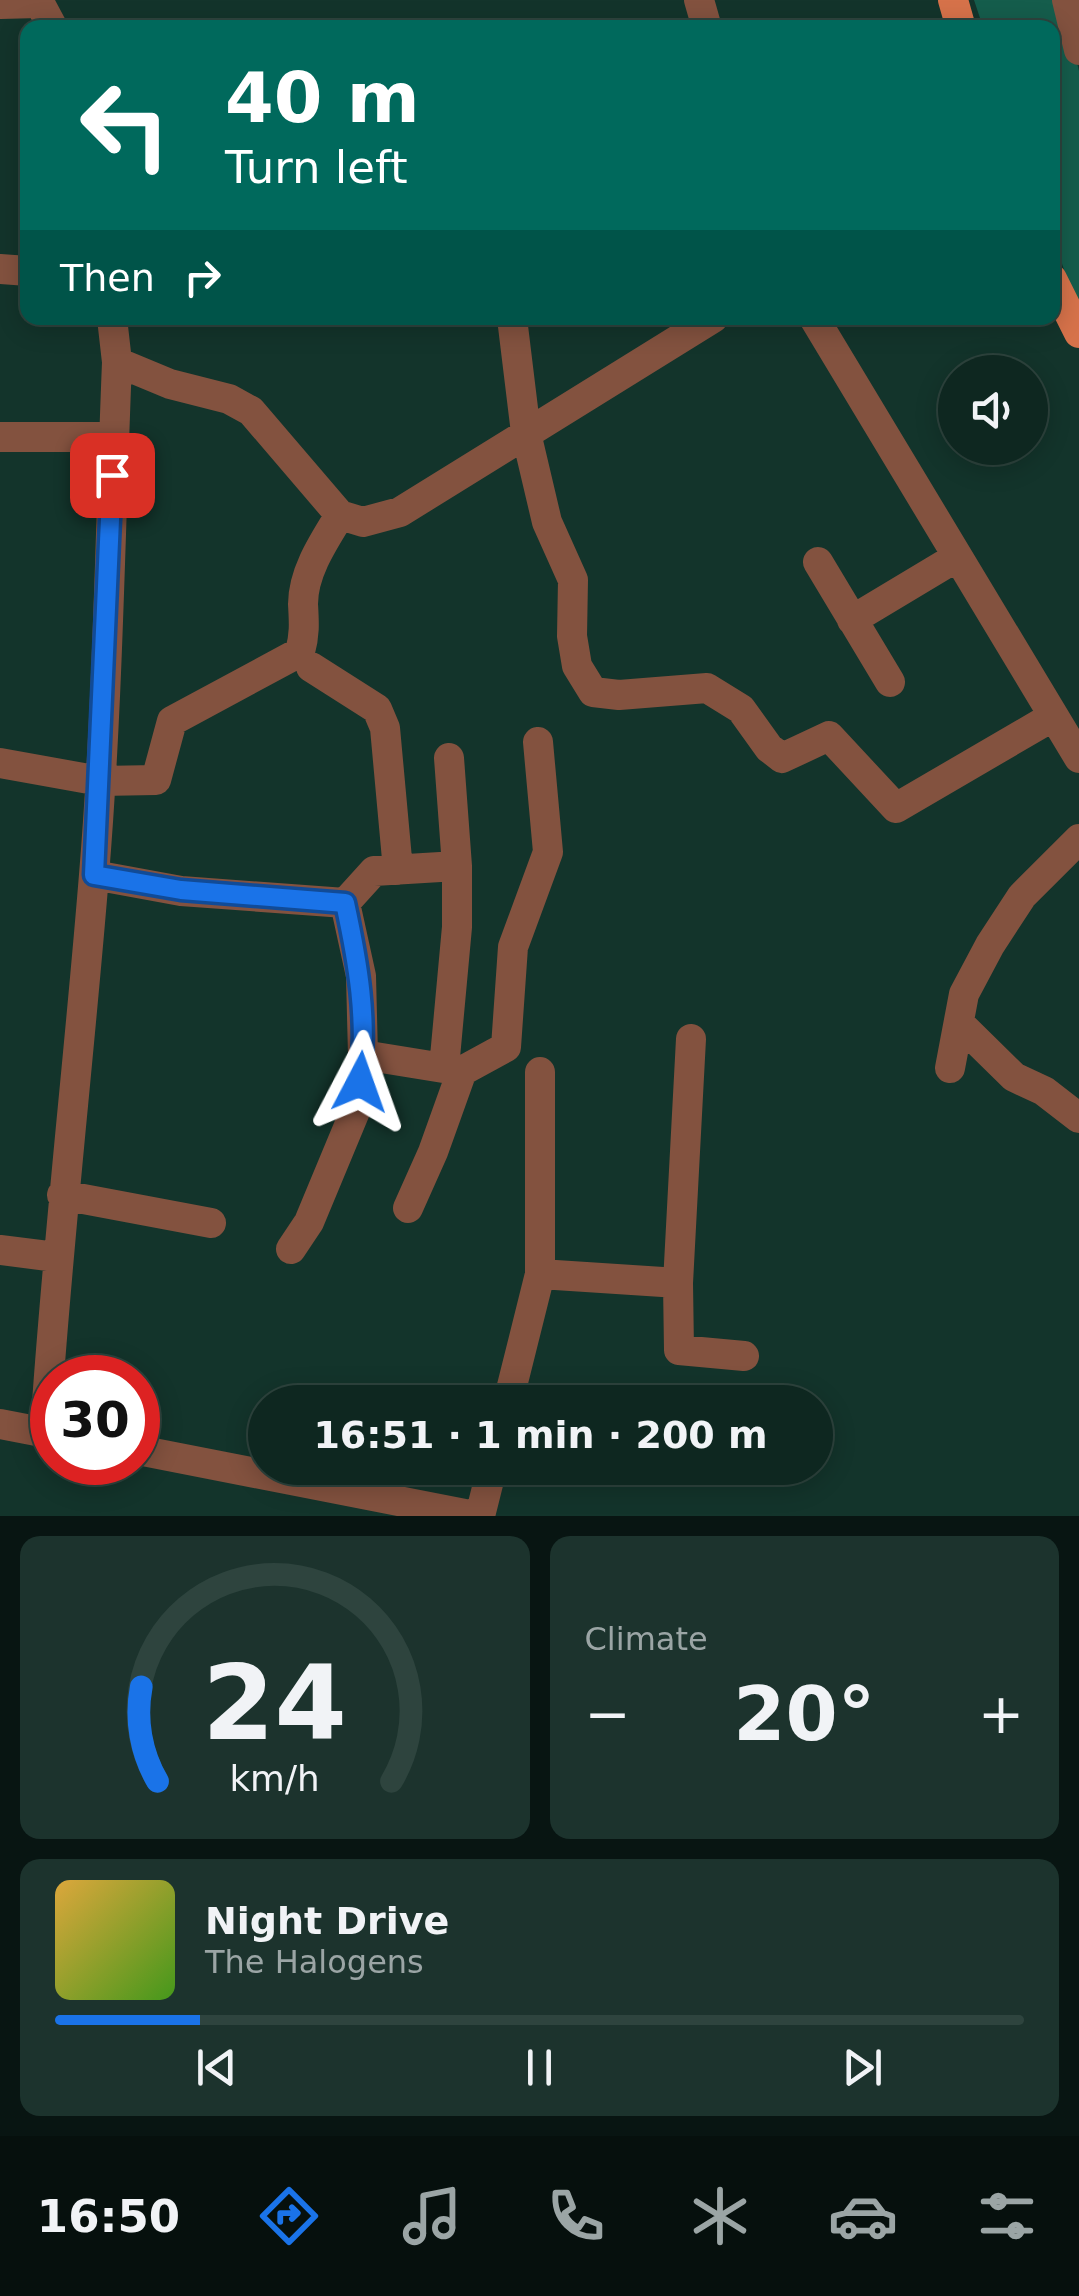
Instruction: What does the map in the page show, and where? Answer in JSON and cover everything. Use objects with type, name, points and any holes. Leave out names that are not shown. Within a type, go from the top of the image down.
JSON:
[{"type":"main road","points":[[1060,295],[1079,332]]},
{"type":"street","points":[[1066,0],[1079,50]]},
{"type":"street","points":[[0,4],[44,10]]},
{"type":"street","points":[[52,1355],[56,1257],[100,781],[114,436],[113,325]]},
{"type":"street","points":[[513,325],[526,433],[547,522],[573,580],[576,666],[594,692],[618,695],[708,688],[741,709],[769,748],[782,758],[829,736],[896,808],[1052,717]]},
{"type":"street","points":[[116,362],[170,384],[229,398],[251,410],[340,515],[363,522],[400,512],[702,325]]},
{"type":"street","points":[[818,325],[1079,758]]},
{"type":"street","points":[[0,436],[114,436]]},
{"type":"street","points":[[0,762],[100,781],[156,780],[172,721],[300,652],[306,626],[303,602],[316,554],[340,515]]},
{"type":"street","points":[[852,620],[957,557]]},
{"type":"street","points":[[818,562],[890,682]]},
{"type":"street","points":[[311,667],[400,726],[398,870]]},
{"type":"street","points":[[363,1055],[453,1070],[506,1048],[513,947],[548,852],[538,742]]},
{"type":"street","points":[[408,1208],[433,1152],[453,1070],[458,866],[449,758]]},
{"type":"street","points":[[950,1068],[964,994],[990,946],[1022,896],[1079,839]]},
{"type":"street","points":[[345,903],[374,871],[458,866]]},
{"type":"street","points":[[94,875],[181,890],[345,903]]},
{"type":"street","points":[[291,1249],[309,1222],[356,1109],[363,1055],[361,976],[345,903]]},
{"type":"street","points":[[960,1024],[1014,1077],[1044,1092],[1079,1118]]},
{"type":"street","points":[[691,1039],[678,1284],[679,1350],[744,1356]]},
{"type":"street","points":[[512,1385],[540,1274],[540,1072]]},
{"type":"street","points":[[62,1196],[211,1222]]},
{"type":"street","points":[[0,1250],[56,1257]]},
{"type":"street","points":[[540,1274],[678,1284]]},
{"type":"street","points":[[0,1424],[30,1430]]},
{"type":"street","points":[[160,1454],[248,1471]]},
{"type":"street","points":[[314,1485],[324,1516]]},
{"type":"street","points":[[319,1485],[478,1516],[487,1485]]},
{"type":"green space","points":[[974,0],[1062,0],[1079,71],[1079,302],[1060,258],[1060,20],[981,20]]},
{"type":"route","points":[[112,475],[94,875],[181,890],[345,903],[361,976],[360,1082]]}]
